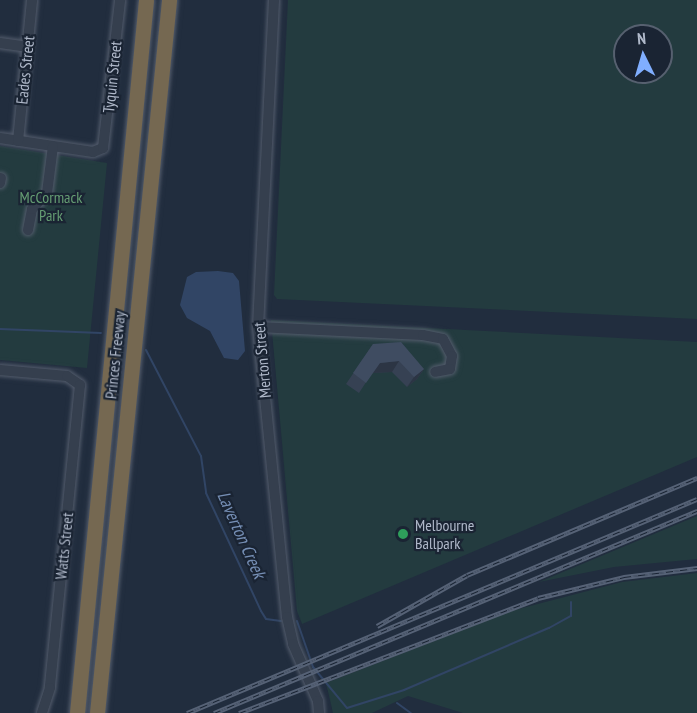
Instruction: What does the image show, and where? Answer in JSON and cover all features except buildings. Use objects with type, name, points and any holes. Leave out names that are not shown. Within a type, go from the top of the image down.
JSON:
[{"type":"highway","name":"Princes Freeway","points":[[76,713],[146,0]]},
{"type":"highway","name":"Princes Freeway","points":[[97,713],[169,0]]},
{"type":"street","name":"Eades Street","points":[[18,141],[32,0]]},
{"type":"street","name":"Tyquin Street","points":[[53,146],[98,152],[106,142],[120,0]]},
{"type":"street","name":"Merton Street","points":[[274,0],[258,327],[287,616],[293,644],[318,700],[320,713]]},
{"type":"street","points":[[0,43],[27,47]]},
{"type":"street","points":[[0,138],[53,146],[47,193],[32,209],[28,230]]},
{"type":"street","points":[[0,183],[1,177]]},
{"type":"street","points":[[258,327],[443,339],[452,356],[450,369],[435,372]]},
{"type":"street","name":"Watts Street","points":[[0,370],[77,379],[80,385],[50,688],[42,713]]},
{"type":"green space","points":[[288,0],[697,0],[697,319],[277,299],[274,295]]},
{"type":"green space","name":"McCormack Park","points":[[0,146],[107,163],[87,368],[0,360]]},
{"type":"green space","name":"Melbourne Ballpark","points":[[271,320],[697,342],[697,457],[302,624],[297,611]]},
{"type":"green space","points":[[697,516],[697,559],[614,567],[539,582]]},
{"type":"green space","points":[[697,573],[697,713],[463,713],[408,696],[372,713],[333,713],[326,683],[511,611],[622,582]]},
{"type":"water","points":[[196,272],[233,273],[239,281],[245,351],[238,360],[224,358],[210,331],[187,318],[180,305],[187,277]]},
{"type":"waterway","name":"Laverton Creek","points":[[0,329],[101,333]]},
{"type":"waterway","name":"Laverton Creek","points":[[146,350],[201,456],[206,493],[261,611],[266,619],[281,621]]},
{"type":"waterway","points":[[297,621],[313,667],[347,708],[404,690],[549,628],[571,616],[571,602]]},
{"type":"waterway","name":"Laverton Creek","points":[[397,703],[411,713]]},
{"type":"railway","points":[[377,626],[467,575],[697,478]]},
{"type":"railway","points":[[187,713],[697,499]]},
{"type":"railway","points":[[214,713],[697,511]]},
{"type":"railway","points":[[239,713],[538,598],[624,577],[697,568]]},
{"type":"place","name":"Melbourne Ballpark","points":[[403,534]]}]
